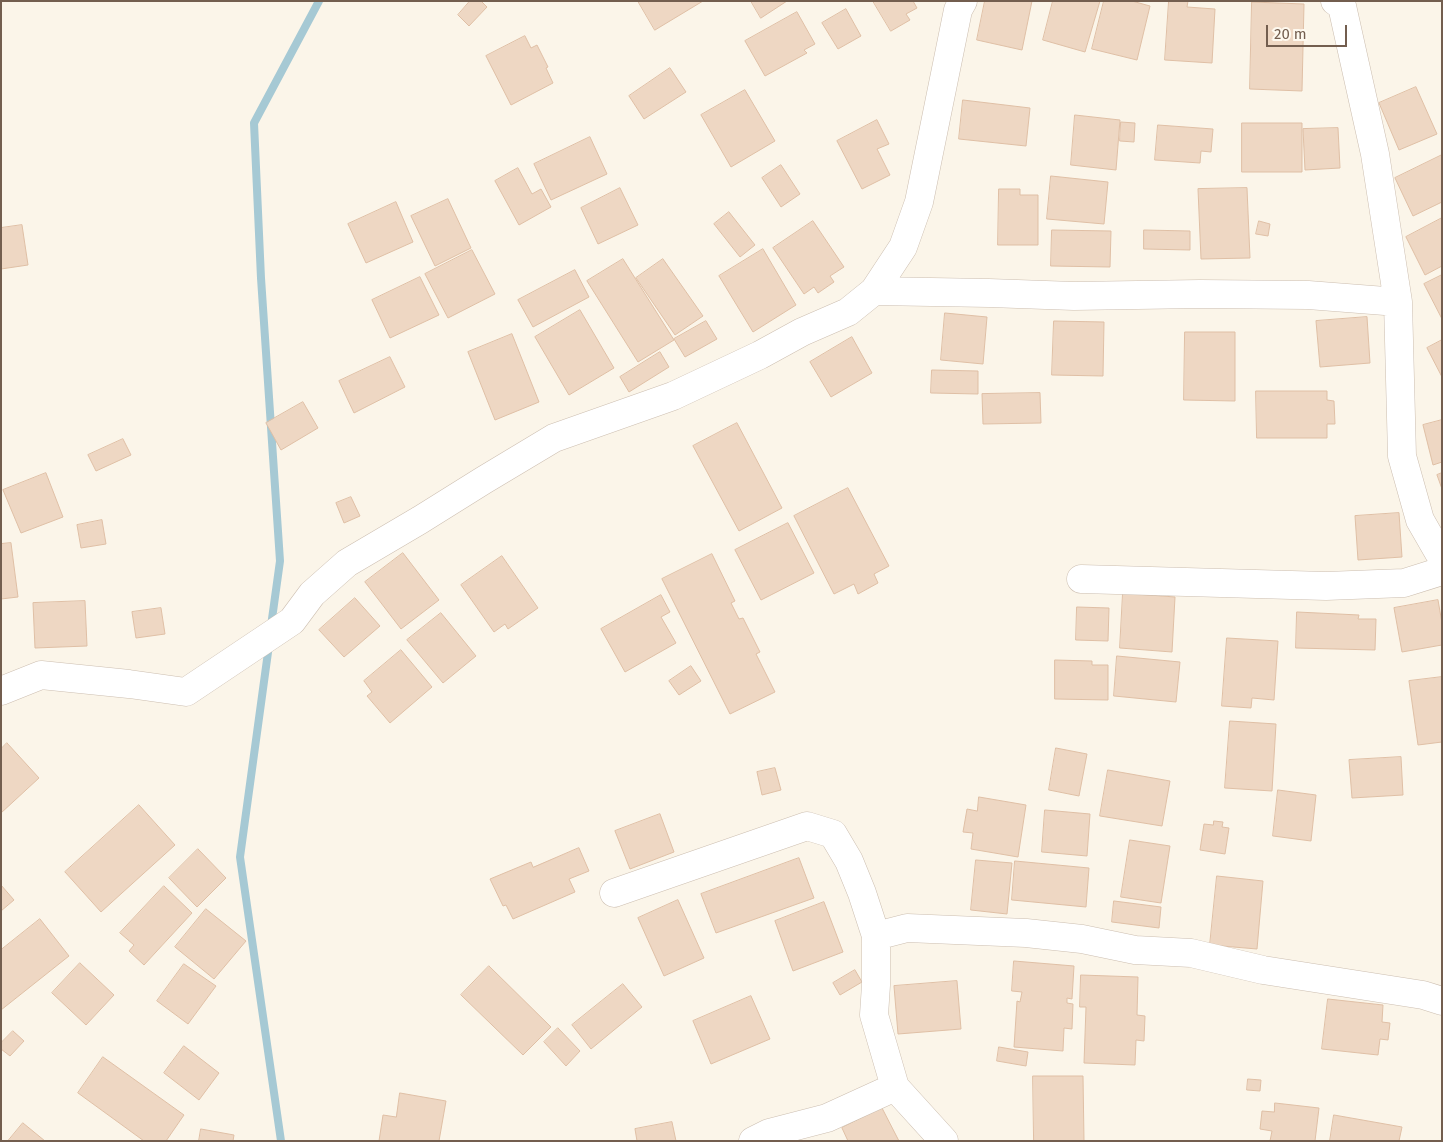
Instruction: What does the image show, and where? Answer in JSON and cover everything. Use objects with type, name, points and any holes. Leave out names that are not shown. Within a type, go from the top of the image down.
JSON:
[{"type":"street","points":[[1,691],[41,675],[186,692],[292,621],[312,594],[347,563],[554,438],[681,392],[760,355],[802,332],[848,312],[874,291],[902,247],[919,202],[958,10],[963,1]]},
{"type":"street","points":[[1335,1],[1342,6],[1375,154],[1398,302],[1402,456],[1420,520],[1442,555]]},
{"type":"street","points":[[874,291],[1074,296],[1308,295],[1398,302]]},
{"type":"street","points":[[1081,579],[1326,586],[1404,583],[1442,571]]},
{"type":"street","points":[[614,892],[807,826],[833,834],[849,861],[862,892],[876,936],[874,1015],[895,1087],[944,1141]]},
{"type":"street","points":[[876,936],[906,928],[1026,933],[1082,939],[1135,950],[1191,953],[1264,970],[1414,994],[1442,1001]]},
{"type":"street","points":[[753,1141],[769,1133],[827,1118],[895,1087]]},
{"type":"building","points":[[470,1],[481,1],[487,7],[469,26],[458,15]]},
{"type":"building","points":[[638,1],[703,1],[655,30]]},
{"type":"building","points":[[751,1],[787,1],[761,18]]},
{"type":"building","points":[[873,1],[913,1],[917,8],[906,14],[910,20],[891,31]]},
{"type":"building","points":[[985,1],[1032,1],[1022,50],[977,40]]},
{"type":"building","points":[[1053,1],[1100,1],[1085,52],[1043,40]]},
{"type":"building","points":[[1104,1],[1132,1],[1150,6],[1137,60],[1092,49]]},
{"type":"building","points":[[1169,1],[1188,1],[1187,7],[1215,9],[1212,63],[1165,60]]},
{"type":"building","points":[[1252,2],[1304,4],[1302,91],[1250,89]]},
{"type":"building","points":[[846,9],[861,36],[838,49],[822,23]]},
{"type":"building","points":[[797,12],[815,44],[804,50],[807,53],[765,76],[745,41]]},
{"type":"building","points":[[525,36],[531,48],[537,45],[548,67],[546,68],[553,83],[511,105],[486,56]]},
{"type":"building","points":[[670,68],[686,92],[644,119],[629,96]]},
{"type":"building","points":[[1416,87],[1437,134],[1399,150],[1379,103]]},
{"type":"building","points":[[745,90],[775,141],[731,167],[701,115]]},
{"type":"building","points":[[963,100],[1030,108],[1026,146],[959,139]]},
{"type":"building","points":[[1075,115],[1120,120],[1116,170],[1071,165]]},
{"type":"building","points":[[877,120],[889,144],[877,149],[890,175],[862,189],[837,141]]},
{"type":"building","points":[[1121,122],[1135,123],[1134,142],[1120,141]]},
{"type":"building","points":[[1242,123],[1302,123],[1302,172],[1242,172]]},
{"type":"building","points":[[1158,125],[1213,129],[1211,152],[1201,151],[1200,163],[1155,160]]},
{"type":"building","points":[[1338,128],[1340,168],[1305,170],[1303,129]]},
{"type":"building","points":[[590,137],[607,174],[551,200],[534,164]]},
{"type":"building","points":[[1442,155],[1442,202],[1413,216],[1395,178]]},
{"type":"building","points":[[781,165],[800,194],[781,207],[762,178]]},
{"type":"building","points":[[518,168],[532,194],[541,189],[551,207],[519,225],[495,181]]},
{"type":"building","points":[[1051,176],[1108,182],[1104,224],[1047,219]]},
{"type":"building","points":[[620,188],[638,225],[598,244],[581,208]]},
{"type":"building","points":[[1247,188],[1250,258],[1201,259],[1198,189]]},
{"type":"building","points":[[999,189],[1020,189],[1020,195],[1038,195],[1038,245],[998,245]]},
{"type":"building","points":[[448,199],[471,248],[435,266],[411,216]]},
{"type":"building","points":[[396,202],[413,242],[366,263],[348,224]]},
{"type":"building","points":[[729,212],[755,245],[740,257],[714,224]]},
{"type":"building","points":[[1442,218],[1442,266],[1425,275],[1406,237]]},
{"type":"building","points":[[813,221],[844,267],[830,276],[834,282],[818,293],[814,287],[804,294],[773,248]]},
{"type":"building","points":[[1259,221],[1270,224],[1268,236],[1256,234]]},
{"type":"building","points":[[22,225],[28,265],[1,269],[1,228]]},
{"type":"building","points":[[1052,230],[1111,231],[1110,267],[1051,266]]},
{"type":"building","points":[[1144,230],[1190,231],[1190,250],[1144,249]]},
{"type":"building","points":[[763,249],[796,305],[753,332],[719,276]]},
{"type":"building","points":[[472,250],[495,294],[448,318],[425,274]]},
{"type":"building","points":[[623,259],[674,340],[638,362],[587,281]]},
{"type":"building","points":[[663,259],[703,316],[675,335],[636,278]]},
{"type":"building","points":[[575,270],[589,297],[533,327],[518,300]]},
{"type":"building","points":[[1442,275],[1442,319],[1424,284]]},
{"type":"building","points":[[420,277],[439,315],[390,338],[372,300]]},
{"type":"building","points":[[580,310],[614,368],[569,395],[535,337]]},
{"type":"building","points":[[945,313],[987,317],[983,364],[941,360]]},
{"type":"building","points":[[1367,317],[1370,363],[1320,367],[1316,321]]},
{"type":"building","points":[[706,321],[717,339],[685,357],[674,339]]},
{"type":"building","points":[[1054,321],[1104,322],[1103,376],[1052,375]]},
{"type":"building","points":[[1185,332],[1235,332],[1235,401],[1184,400]]},
{"type":"building","points":[[512,334],[539,402],[495,420],[468,352]]},
{"type":"building","points":[[852,337],[872,373],[831,397],[810,362]]},
{"type":"building","points":[[1442,340],[1442,377],[1427,348]]},
{"type":"building","points":[[660,352],[669,367],[629,392],[620,377]]},
{"type":"building","points":[[390,357],[405,387],[354,413],[339,381]]},
{"type":"building","points":[[932,370],[978,371],[978,394],[931,393]]},
{"type":"building","points":[[1256,391],[1327,391],[1327,400],[1334,401],[1335,424],[1327,424],[1327,438],[1257,438]]},
{"type":"building","points":[[1040,393],[1041,423],[983,424],[982,394]]},
{"type":"building","points":[[303,402],[318,428],[281,450],[266,423]]},
{"type":"building","points":[[1442,420],[1442,462],[1433,465],[1423,425]]},
{"type":"building","points":[[737,423],[782,508],[739,531],[693,446]]},
{"type":"building","points":[[123,439],[131,455],[96,471],[88,455]]},
{"type":"building","points":[[46,473],[63,517],[21,533],[3,490]]},
{"type":"building","points":[[1442,473],[1442,489],[1437,475]]},
{"type":"building","points":[[848,488],[889,566],[874,574],[878,583],[858,594],[854,584],[834,594],[794,516]]},
{"type":"building","points":[[351,497],[360,516],[344,523],[336,503]]},
{"type":"building","points":[[1399,513],[1402,557],[1358,560],[1355,516]]},
{"type":"building","points":[[102,520],[106,544],[81,548],[77,525]]},
{"type":"building","points":[[788,523],[814,573],[761,600],[735,550]]},
{"type":"building","points":[[11,543],[18,597],[1,599],[1,544]]},
{"type":"building","points":[[403,553],[439,600],[401,629],[365,582]]},
{"type":"building","points":[[712,554],[735,601],[731,603],[739,619],[743,618],[760,652],[756,654],[775,692],[730,714],[662,579]]},
{"type":"building","points":[[502,556],[538,608],[508,629],[505,624],[494,632],[461,585]]},
{"type":"building","points":[[1123,593],[1175,597],[1172,652],[1120,648]]},
{"type":"building","points":[[661,595],[670,612],[661,617],[676,643],[625,672],[601,629]]},
{"type":"building","points":[[355,598],[380,626],[344,657],[319,630]]},
{"type":"building","points":[[1438,600],[1442,623],[1442,645],[1402,652],[1394,608]]},
{"type":"building","points":[[85,601],[87,646],[35,648],[33,603]]},
{"type":"building","points":[[1077,607],[1109,608],[1108,641],[1076,640]]},
{"type":"building","points":[[161,608],[165,634],[136,638],[132,612]]},
{"type":"building","points":[[1297,612],[1359,615],[1358,619],[1376,619],[1375,650],[1296,648]]},
{"type":"building","points":[[441,613],[476,656],[443,683],[407,640]]},
{"type":"building","points":[[1227,638],[1278,641],[1274,700],[1252,698],[1251,708],[1222,706]]},
{"type":"building","points":[[401,650],[432,687],[390,723],[367,696],[372,692],[364,681]]},
{"type":"building","points":[[1117,656],[1180,662],[1176,702],[1114,696]]},
{"type":"building","points":[[1055,660],[1092,661],[1092,665],[1108,665],[1108,700],[1055,699]]},
{"type":"building","points":[[691,666],[701,681],[679,695],[669,681]]},
{"type":"building","points":[[1442,677],[1442,742],[1418,745],[1409,681]]},
{"type":"building","points":[[1230,721],[1276,724],[1272,791],[1225,788]]},
{"type":"building","points":[[7,743],[39,778],[1,813],[1,749]]},
{"type":"building","points":[[1056,748],[1087,754],[1079,796],[1049,790]]},
{"type":"building","points":[[1401,757],[1403,795],[1352,798],[1349,760]]},
{"type":"building","points":[[775,768],[781,790],[762,795],[757,772]]},
{"type":"building","points":[[1108,770],[1170,781],[1162,826],[1100,816]]},
{"type":"building","points":[[1278,790],[1316,795],[1311,841],[1273,836]]},
{"type":"building","points":[[979,797],[1026,805],[1018,857],[971,849],[973,833],[963,832],[967,809],[977,811]]},
{"type":"building","points":[[139,805],[175,845],[101,912],[65,872]]},
{"type":"building","points":[[1045,810],[1090,814],[1087,856],[1042,852]]},
{"type":"building","points":[[660,814],[674,852],[630,869],[615,831]]},
{"type":"building","points":[[1214,821],[1223,822],[1222,827],[1229,828],[1225,854],[1200,850],[1204,824],[1213,825]]},
{"type":"building","points":[[1130,840],[1170,846],[1161,903],[1121,897]]},
{"type":"building","points":[[579,848],[589,871],[569,879],[575,892],[513,919],[506,905],[503,906],[490,879],[531,862],[533,867]]},
{"type":"building","points":[[198,849],[226,878],[197,907],[169,878]]},
{"type":"building","points":[[799,858],[814,898],[716,933],[701,894]]},
{"type":"building","points":[[976,860],[1012,863],[1007,914],[971,910]]},
{"type":"building","points":[[1015,861],[1089,868],[1086,907],[1012,900]]},
{"type":"building","points":[[1217,876],[1263,881],[1257,949],[1210,945]]},
{"type":"building","points":[[1,885],[14,900],[1,911]]},
{"type":"building","points":[[164,886],[192,913],[144,965],[129,951],[134,945],[120,933]]},
{"type":"building","points":[[678,900],[704,958],[664,976],[638,918]]},
{"type":"building","points":[[1114,901],[1161,907],[1159,928],[1112,922]]},
{"type":"building","points":[[824,902],[843,952],[793,971],[775,921]]},
{"type":"building","points":[[206,909],[246,941],[214,979],[175,947]]},
{"type":"building","points":[[40,919],[69,956],[1,1010],[1,950]]},
{"type":"building","points":[[1014,961],[1074,966],[1072,999],[1067,998],[1067,1003],[1073,1004],[1072,1029],[1064,1028],[1063,1051],[1014,1047],[1017,1001],[1020,1002],[1022,992],[1012,991]]},
{"type":"building","points":[[80,963],[114,995],[86,1025],[52,993]]},
{"type":"building","points":[[184,964],[216,986],[188,1024],[157,1001]]},
{"type":"building","points":[[489,966],[551,1027],[523,1055],[461,995]]},
{"type":"building","points":[[855,970],[862,982],[840,995],[833,983]]},
{"type":"building","points":[[1081,975],[1138,977],[1137,1015],[1145,1016],[1144,1041],[1136,1040],[1135,1065],[1084,1063],[1086,1007],[1080,1007]]},
{"type":"building","points":[[957,981],[961,1029],[898,1034],[894,986]]},
{"type":"building","points":[[623,984],[642,1007],[591,1049],[572,1025]]},
{"type":"building","points":[[751,996],[770,1039],[711,1064],[693,1021]]},
{"type":"building","points":[[1328,999],[1383,1005],[1382,1022],[1390,1023],[1388,1040],[1380,1039],[1378,1055],[1322,1049]]},
{"type":"building","points":[[558,1028],[580,1051],[566,1066],[544,1042]]},
{"type":"building","points":[[13,1031],[24,1041],[10,1056],[1,1049],[1,1043]]},
{"type":"building","points":[[184,1046],[219,1073],[199,1100],[164,1073]]},
{"type":"building","points":[[999,1047],[1028,1052],[1026,1066],[997,1061]]},
{"type":"building","points":[[103,1057],[184,1115],[166,1141],[144,1141],[78,1093]]},
{"type":"building","points":[[1033,1076],[1083,1076],[1084,1141],[1034,1141]]},
{"type":"building","points":[[1248,1079],[1261,1080],[1260,1091],[1247,1090]]},
{"type":"building","points":[[400,1093],[446,1101],[439,1141],[379,1141],[383,1115],[396,1117]]},
{"type":"building","points":[[1275,1103],[1319,1108],[1315,1141],[1270,1141],[1272,1131],[1260,1129],[1262,1111],[1274,1112]]},
{"type":"building","points":[[882,1108],[899,1141],[848,1141],[842,1128]]},
{"type":"building","points":[[1334,1115],[1402,1127],[1399,1141],[1330,1141]]},
{"type":"building","points":[[672,1122],[676,1141],[637,1141],[635,1129]]},
{"type":"building","points":[[23,1123],[45,1141],[8,1141]]},
{"type":"building","points":[[201,1129],[234,1135],[233,1141],[199,1141]]},
{"type":"waterway","points":[[271,626],[280,561],[261,278],[254,123],[319,1]]},
{"type":"waterway","points":[[269,645],[240,857],[281,1141]]}]
